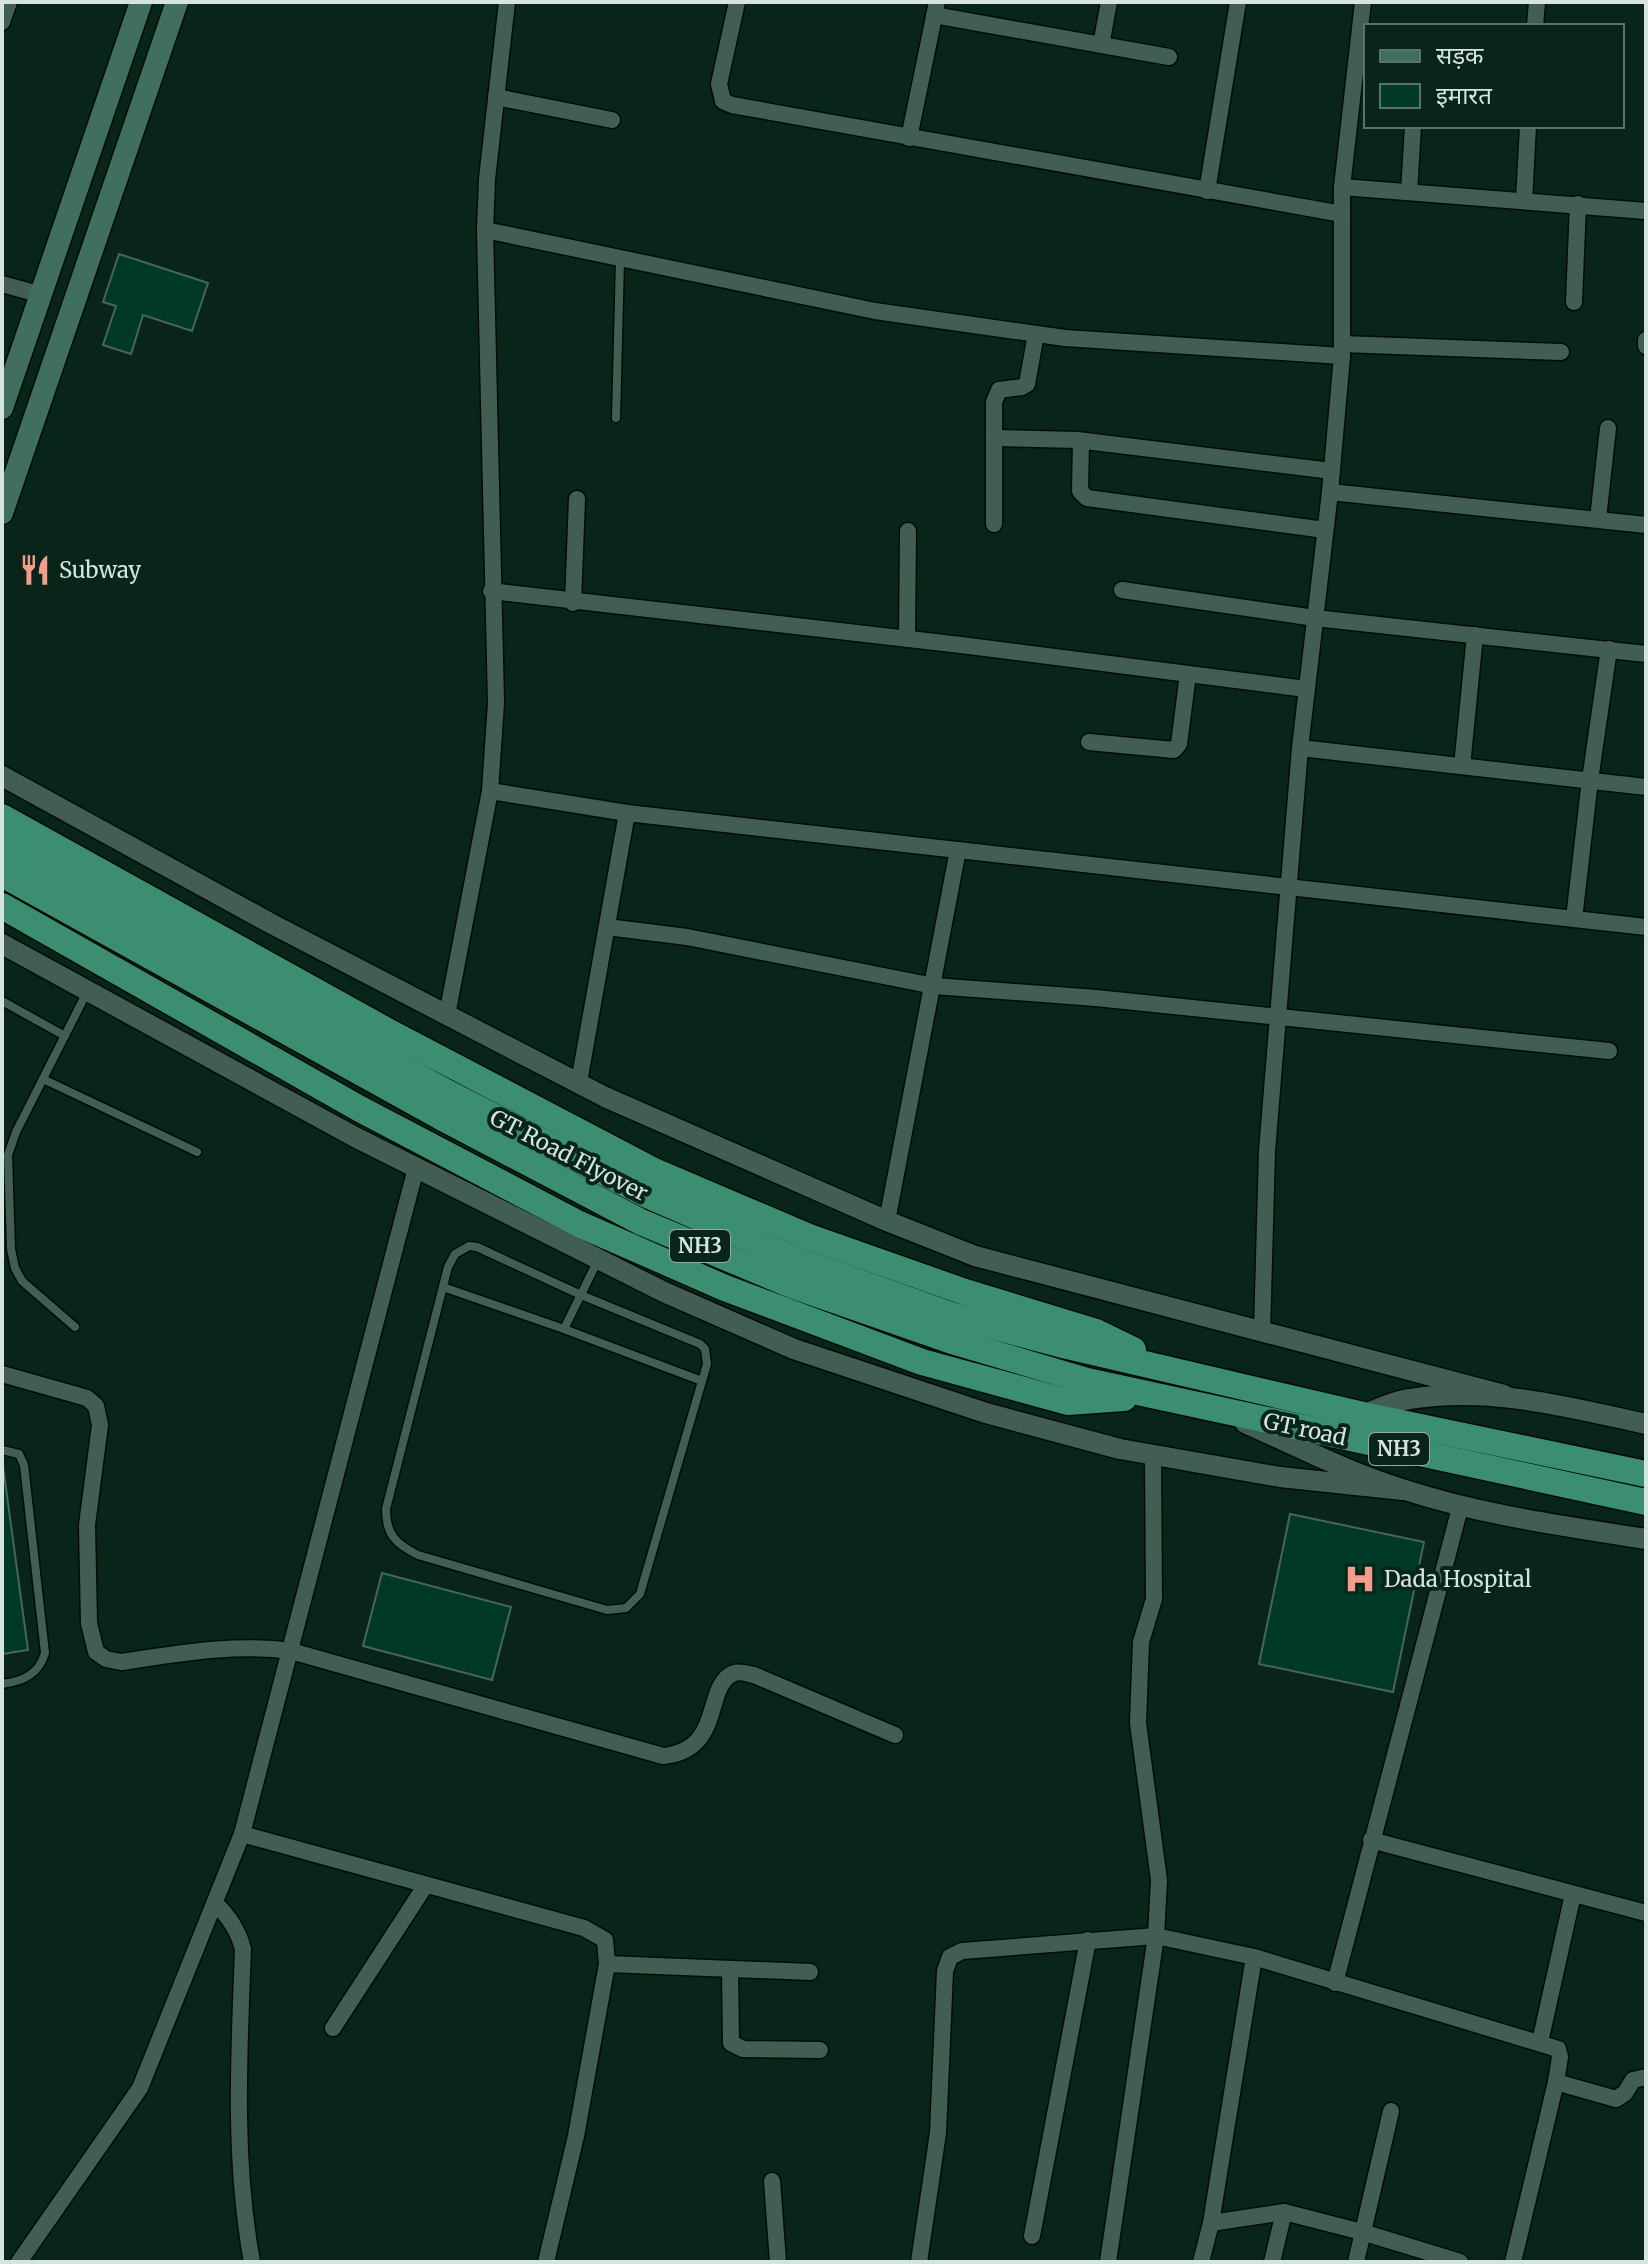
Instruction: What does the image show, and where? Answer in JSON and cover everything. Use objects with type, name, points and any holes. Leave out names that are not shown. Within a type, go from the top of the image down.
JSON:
[{"type":"highway","points":[[2,817],[389,1032],[654,1171],[809,1237],[965,1292],[1096,1332],[1176,1370]]},
{"type":"highway","name":"GT Road Flyover","points":[[2,846],[641,1222],[794,1286],[952,1341],[1087,1381],[1151,1396]]},
{"type":"highway","name":"GT Road Flyover","points":[[2,874],[370,1063],[645,1194],[797,1260],[951,1315],[1059,1344],[1176,1370]]},
{"type":"highway","points":[[2,906],[374,1116],[579,1224],[725,1288],[922,1362],[1068,1402],[1151,1396]]},
{"type":"highway","name":"GT road","points":[[1176,1370],[1363,1415],[1646,1474]]},
{"type":"highway","name":"GT road","points":[[1151,1396],[1646,1502]]},
{"type":"main road","points":[[2,408],[141,2]]},
{"type":"main road","points":[[2,513],[177,2]]},
{"type":"main road","points":[[90,154],[123,165]]},
{"type":"main road","points":[[26,340],[58,351]]},
{"type":"street","points":[[2,22],[9,2]]},
{"type":"street","points":[[447,1015],[490,791],[496,703],[485,230],[487,179],[507,2]]},
{"type":"street","points":[[737,2],[719,84],[723,101],[732,105],[1342,214]]},
{"type":"street","points":[[1101,45],[1109,2]]},
{"type":"street","points":[[1207,191],[1238,2]]},
{"type":"street","points":[[1262,1332],[1267,1151],[1300,748],[1332,471],[1342,350],[1342,187],[1363,2]]},
{"type":"street","points":[[1535,24],[1537,2]]},
{"type":"street","points":[[909,138],[936,8],[1169,57]]},
{"type":"street","points":[[496,97],[612,120]]},
{"type":"street","points":[[1409,192],[1413,128]]},
{"type":"street","points":[[1524,201],[1528,128]]},
{"type":"street","points":[[1342,187],[1646,211]]},
{"type":"street","points":[[1574,302],[1578,204]]},
{"type":"street","points":[[485,230],[875,311],[1065,338],[1342,350],[1561,352]]},
{"type":"street","points":[[2,284],[42,295]]},
{"type":"street","points":[[994,524],[996,394],[999,390],[1027,384],[1036,334]]},
{"type":"street","points":[[1646,340],[1646,346]]},
{"type":"street","points":[[1598,519],[1608,428]]},
{"type":"street","points":[[994,438],[1081,441],[1332,471]]},
{"type":"street","points":[[1081,441],[1080,491],[1087,498],[1325,530]]},
{"type":"street","points":[[1330,492],[1646,525]]},
{"type":"street","points":[[573,603],[577,499]]},
{"type":"street","points":[[907,639],[908,531]]},
{"type":"street","points":[[1122,590],[1315,618],[1646,654]]},
{"type":"street","points":[[491,591],[1306,689]]},
{"type":"street","points":[[1462,766],[1475,635]]},
{"type":"street","points":[[1574,919],[1609,649]]},
{"type":"street","points":[[1089,742],[1174,750],[1179,744],[1188,674]]},
{"type":"street","points":[[1300,748],[1646,787]]},
{"type":"street","points":[[2,776],[270,923],[648,1117],[975,1256],[1504,1395],[1646,1424]]},
{"type":"street","points":[[490,791],[627,813],[1646,927]]},
{"type":"street","points":[[579,1082],[627,813]]},
{"type":"street","points":[[887,1221],[958,850]]},
{"type":"street","points":[[607,927],[687,937],[934,986],[1278,1016],[1609,1051]]},
{"type":"street","points":[[2,944],[416,1168],[664,1292],[794,1349],[986,1413],[1120,1449],[1280,1477],[1403,1490]]},
{"type":"street","points":[[19,2262],[140,2088],[242,1834],[416,1168]]},
{"type":"street","points":[[2,1374],[87,1398],[96,1406],[100,1425],[86,1549],[89,1623],[96,1652],[106,1659],[121,1662],[215,1649],[260,1647],[291,1651],[663,1756],[690,1748],[698,1741],[706,1729],[725,1680],[740,1673],[754,1675],[895,1735]]},
{"type":"street","points":[[1363,1415],[1407,1399],[1455,1394],[1504,1395]]},
{"type":"street","points":[[1218,1411],[1351,1471],[1403,1490],[1517,1518],[1646,1539]]},
{"type":"street","points":[[1108,2262],[1156,1936],[1159,1880],[1138,1723],[1141,1642],[1154,1599],[1153,1455]]},
{"type":"street","points":[[1335,1983],[1461,1504]]},
{"type":"street","points":[[242,1834],[584,1928],[605,1940],[607,1964],[576,2136],[546,2262]]},
{"type":"street","points":[[1371,1840],[1646,1913]]},
{"type":"street","points":[[333,2028],[425,1886]]},
{"type":"street","points":[[1540,2042],[1573,1894]]},
{"type":"street","points":[[215,1903],[230,1919],[243,1949],[239,2130],[241,2177],[252,2262]]},
{"type":"street","points":[[919,2262],[938,2133],[945,1971],[950,1957],[962,1951],[1156,1936],[1254,1957],[1555,2047],[1560,2052],[1556,2082],[1513,2262]]},
{"type":"street","points":[[1032,2236],[1088,1940]]},
{"type":"street","points":[[1201,2262],[1211,2223],[1254,1957]]},
{"type":"street","points":[[607,1964],[810,1972]]},
{"type":"street","points":[[730,1969],[731,2043],[743,2049],[820,2050]]},
{"type":"street","points":[[1556,2082],[1616,2099],[1625,2093],[1633,2080],[1646,2077]]},
{"type":"street","points":[[1356,2262],[1391,2111]]},
{"type":"street","points":[[772,2181],[778,2262]]},
{"type":"street","points":[[1211,2223],[1284,2212],[1460,2262]]},
{"type":"street","points":[[1272,2262],[1284,2212]]},
{"type":"lane","points":[[616,418],[620,258]]},
{"type":"lane","points":[[75,1327],[22,1281],[15,1268],[11,1249],[8,1155],[16,1132],[88,991]]},
{"type":"lane","points":[[2,1001],[65,1036]]},
{"type":"lane","points":[[43,1079],[197,1152]]},
{"type":"lane","points":[[469,1246],[477,1247],[581,1295],[700,1344],[707,1355],[640,1594],[626,1608],[607,1610],[418,1555],[399,1546],[386,1524],[386,1509],[448,1267],[455,1254],[469,1246]]},
{"type":"lane","points":[[564,1329],[599,1259]]},
{"type":"lane","points":[[443,1287],[702,1381]]},
{"type":"lane","points":[[2,1450],[19,1454],[24,1465],[45,1653],[41,1666],[31,1676],[2,1684]]},
{"type":"building","points":[[119,254],[208,283],[192,331],[143,315],[131,354],[103,345],[116,306],[103,302]]},
{"type":"building","points":[[2,1459],[28,1650],[2,1654]]},
{"type":"building","points":[[1290,1514],[1424,1542],[1393,1692],[1259,1664]]},
{"type":"building","points":[[382,1573],[511,1607],[492,1680],[363,1646]]},
{"type":"place","name":"Subway","points":[[35,570]]},
{"type":"place","name":"Dada Hospital","points":[[1360,1579]]}]
